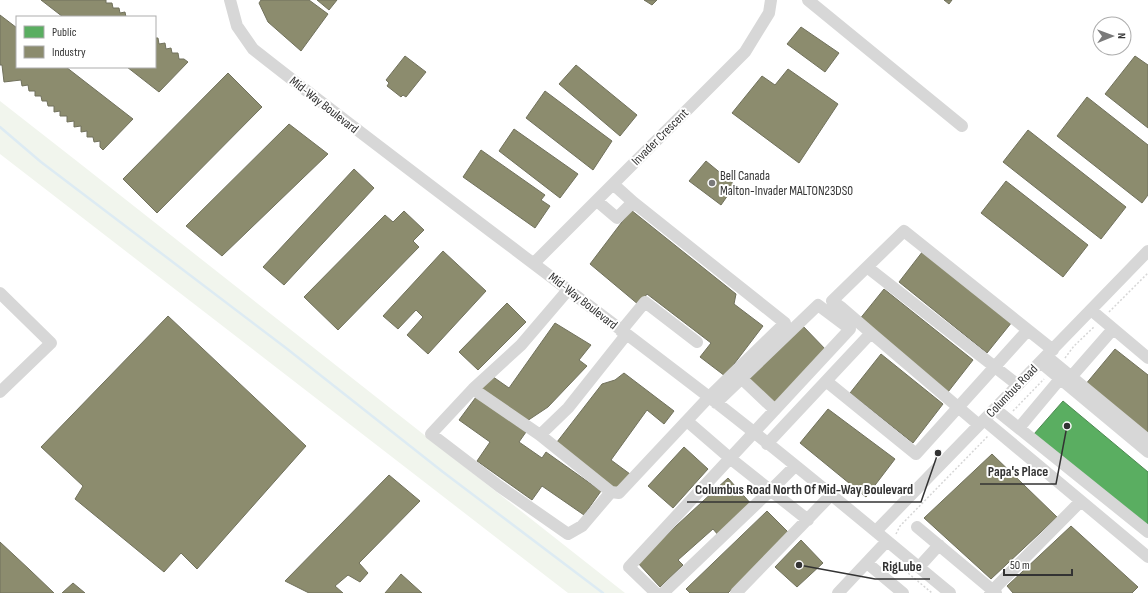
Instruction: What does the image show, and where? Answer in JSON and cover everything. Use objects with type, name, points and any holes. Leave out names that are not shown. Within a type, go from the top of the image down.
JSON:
[{"type":"street","name":"Mid-Way Boulevard","points":[[230,0],[236,26],[253,49],[387,154],[534,263],[623,333],[713,400],[876,531],[948,592]]},
{"type":"street","name":"Invader Crescent","points":[[534,263],[745,52],[769,13],[771,0]]},
{"type":"street","points":[[808,0],[962,126]]},
{"type":"street","points":[[613,184],[633,202],[785,323],[713,400]]},
{"type":"street","points":[[597,200],[617,218],[633,202]]},
{"type":"street","points":[[867,337],[850,329],[838,313],[832,301],[904,231],[1028,330],[1046,356],[1066,378],[1148,452]]},
{"type":"street","name":"Columbus Road","points":[[876,531],[1147,254]]},
{"type":"street","points":[[867,267],[1018,385]]},
{"type":"street","points":[[568,290],[521,345],[473,389],[431,434],[499,486],[568,534],[582,526],[611,492]]},
{"type":"street","points":[[0,293],[51,343],[0,392]]},
{"type":"street","points":[[540,435],[568,408],[645,302],[697,342]]},
{"type":"street","points":[[473,389],[540,435],[611,492],[619,493],[687,421],[741,378],[818,305],[838,313],[958,407],[982,422],[1148,558]]},
{"type":"street","points":[[1091,310],[1148,358]]},
{"type":"street","points":[[656,593],[629,567],[850,329]]},
{"type":"street","points":[[1020,428],[1114,329]]},
{"type":"street","points":[[826,381],[916,454],[1028,330]]},
{"type":"street","points":[[767,444],[867,337]]},
{"type":"street","points":[[741,378],[775,410]]},
{"type":"street","points":[[1066,378],[1148,440]]},
{"type":"street","points":[[995,409],[1148,532]]},
{"type":"street","points":[[687,421],[730,459],[808,520]]},
{"type":"street","points":[[674,593],[773,492],[794,466]]},
{"type":"street","points":[[663,593],[773,492]]},
{"type":"street","points":[[736,593],[831,495]]},
{"type":"street","points":[[917,527],[993,592],[1080,502]]},
{"type":"street","points":[[838,593],[887,540]]},
{"type":"street","points":[[918,567],[939,545]]},
{"type":"street","points":[[867,563],[903,593]]},
{"type":"path","points":[[1115,306],[1148,273]]},
{"type":"path","points":[[1063,360],[1074,346],[1097,324]]},
{"type":"path","points":[[1010,414],[1046,376]]},
{"type":"path","points":[[900,526],[986,438]]},
{"type":"path","points":[[895,562],[932,593]]},
{"type":"shaded area","points":[[0,101],[625,593],[568,593],[0,154]]},
{"type":"building: Public","points":[[1063,401],[1148,472],[1148,525],[1034,434]]},
{"type":"building: Industry","points":[[41,0],[106,0],[106,3],[112,3],[113,8],[119,8],[120,13],[125,12],[126,16],[62,16]]},
{"type":"building: Industry","points":[[261,0],[309,0],[328,14],[301,51],[268,22],[259,3]]},
{"type":"building: Industry","points":[[317,0],[337,0],[329,10]]},
{"type":"building: Industry","points":[[644,0],[657,0],[652,5]]},
{"type":"building: Industry","points":[[944,0],[952,0],[949,4]]},
{"type":"building: Industry","points":[[0,15],[16,27],[16,68],[67,68],[133,119],[103,150],[100,147],[100,141],[94,142],[93,137],[87,137],[87,131],[81,132],[81,126],[74,127],[74,121],[67,122],[67,116],[60,116],[60,111],[54,112],[54,106],[48,106],[47,101],[42,101],[41,96],[35,96],[35,91],[29,91],[28,85],[22,86],[21,80],[4,82],[2,65],[0,65]]},
{"type":"building: Industry","points":[[801,27],[839,53],[825,72],[787,44]]},
{"type":"building: Industry","points":[[156,38],[158,38],[159,44],[165,43],[166,49],[171,48],[172,53],[178,53],[179,59],[184,59],[188,62],[159,92],[128,68],[156,68]]},
{"type":"building: Industry","points":[[405,56],[426,72],[406,97],[403,95],[401,97],[387,86],[389,83],[386,80]]},
{"type":"building: Industry","points":[[1135,56],[1148,65],[1148,128],[1105,94]]},
{"type":"building: Industry","points":[[576,65],[637,115],[620,136],[559,84]]},
{"type":"building: Industry","points":[[788,69],[838,104],[799,163],[732,113],[762,76],[775,85]]},
{"type":"building: Industry","points":[[228,73],[262,107],[157,213],[123,179]]},
{"type":"building: Industry","points":[[545,91],[612,141],[593,170],[526,118]]},
{"type":"building: Industry","points":[[1087,97],[1148,145],[1148,195],[1142,203],[1057,136]]},
{"type":"building: Industry","points":[[289,124],[328,154],[222,256],[186,226]]},
{"type":"building: Industry","points":[[514,129],[578,174],[560,198],[499,151]]},
{"type":"building: Industry","points":[[1028,130],[1126,207],[1101,239],[1003,162]]},
{"type":"building: Industry","points":[[481,150],[545,195],[541,200],[550,206],[535,228],[463,177]]},
{"type":"building: Industry","name":"Bell Canada Malton-Invader MALTON23DS0","points":[[706,161],[735,185],[721,205],[689,181]]},
{"type":"building: Industry","points":[[354,169],[374,188],[284,285],[263,267]]},
{"type":"building: Industry","points":[[1006,181],[1088,245],[1063,277],[981,213]]},
{"type":"building: Industry","points":[[631,210],[736,294],[734,304],[763,326],[725,376],[700,357],[711,343],[647,294],[639,305],[590,264]]},
{"type":"building: Industry","points":[[404,211],[424,230],[413,241],[419,247],[338,330],[304,297],[385,215],[393,222]]},
{"type":"building: Industry","points":[[443,251],[486,291],[428,354],[407,335],[423,317],[416,310],[398,329],[383,316]]},
{"type":"building: Industry","points":[[923,251],[1012,322],[987,353],[899,282]]},
{"type":"building: Industry","points":[[884,289],[973,360],[948,392],[859,320]]},
{"type":"building: Industry","points":[[507,303],[526,322],[478,370],[459,352]]},
{"type":"building: Industry","points":[[168,316],[306,446],[197,569],[181,553],[164,572],[75,499],[83,486],[41,447]]},
{"type":"building: Industry","points":[[555,323],[591,345],[579,360],[587,366],[548,407],[527,421],[478,389],[489,374],[509,388]]},
{"type":"building: Industry","points":[[801,324],[828,352],[775,405],[748,377]]},
{"type":"building: Industry","points":[[1115,349],[1148,375],[1148,435],[1085,385]]},
{"type":"building: Industry","points":[[881,354],[943,404],[913,443],[850,393]]},
{"type":"building: Industry","points":[[624,373],[674,411],[664,424],[647,410],[611,460],[630,474],[617,491],[557,442],[602,384],[615,380]]},
{"type":"building: Industry","points":[[476,397],[526,432],[519,442],[542,458],[546,452],[601,491],[584,515],[542,486],[532,500],[477,461],[490,442],[459,420]]},
{"type":"building: Industry","points":[[828,409],[895,459],[866,497],[800,443]]},
{"type":"building: Industry","points":[[684,447],[708,469],[673,508],[648,486]]},
{"type":"building: Industry","points":[[992,454],[1057,517],[991,579],[924,518]]},
{"type":"building: Industry","points":[[389,475],[420,501],[359,563],[368,573],[360,582],[348,575],[335,586],[343,593],[309,593],[285,581]]},
{"type":"building: Industry","points":[[728,478],[752,505],[719,536],[713,529],[678,560],[683,565],[660,587],[637,562]]},
{"type":"building: Industry","points":[[767,511],[789,533],[728,593],[690,593],[686,589]]},
{"type":"building: Industry","points":[[1071,526],[1138,587],[1132,593],[1013,593],[1007,586]]},
{"type":"building: Industry","points":[[801,540],[823,563],[797,587],[775,567]]},
{"type":"building: Industry","points":[[0,542],[30,570],[54,593],[0,593]]},
{"type":"building: Industry","points":[[401,574],[422,593],[385,593]]},
{"type":"building: Industry","points":[[73,583],[85,593],[62,593]]},
{"type":"waterway","points":[[0,127],[41,162],[286,348],[443,472],[603,593]]},
{"type":"place","name":"Bell Canada Malton-Invader MALTON23DS0","points":[[712,183]]},
{"type":"place","name":"Papa's Place","points":[[1067,426]]},
{"type":"place","name":"Columbus Road North Of Mid-Way Boulevard","points":[[938,453]]},
{"type":"place","name":"RigLube","points":[[799,565]]}]
